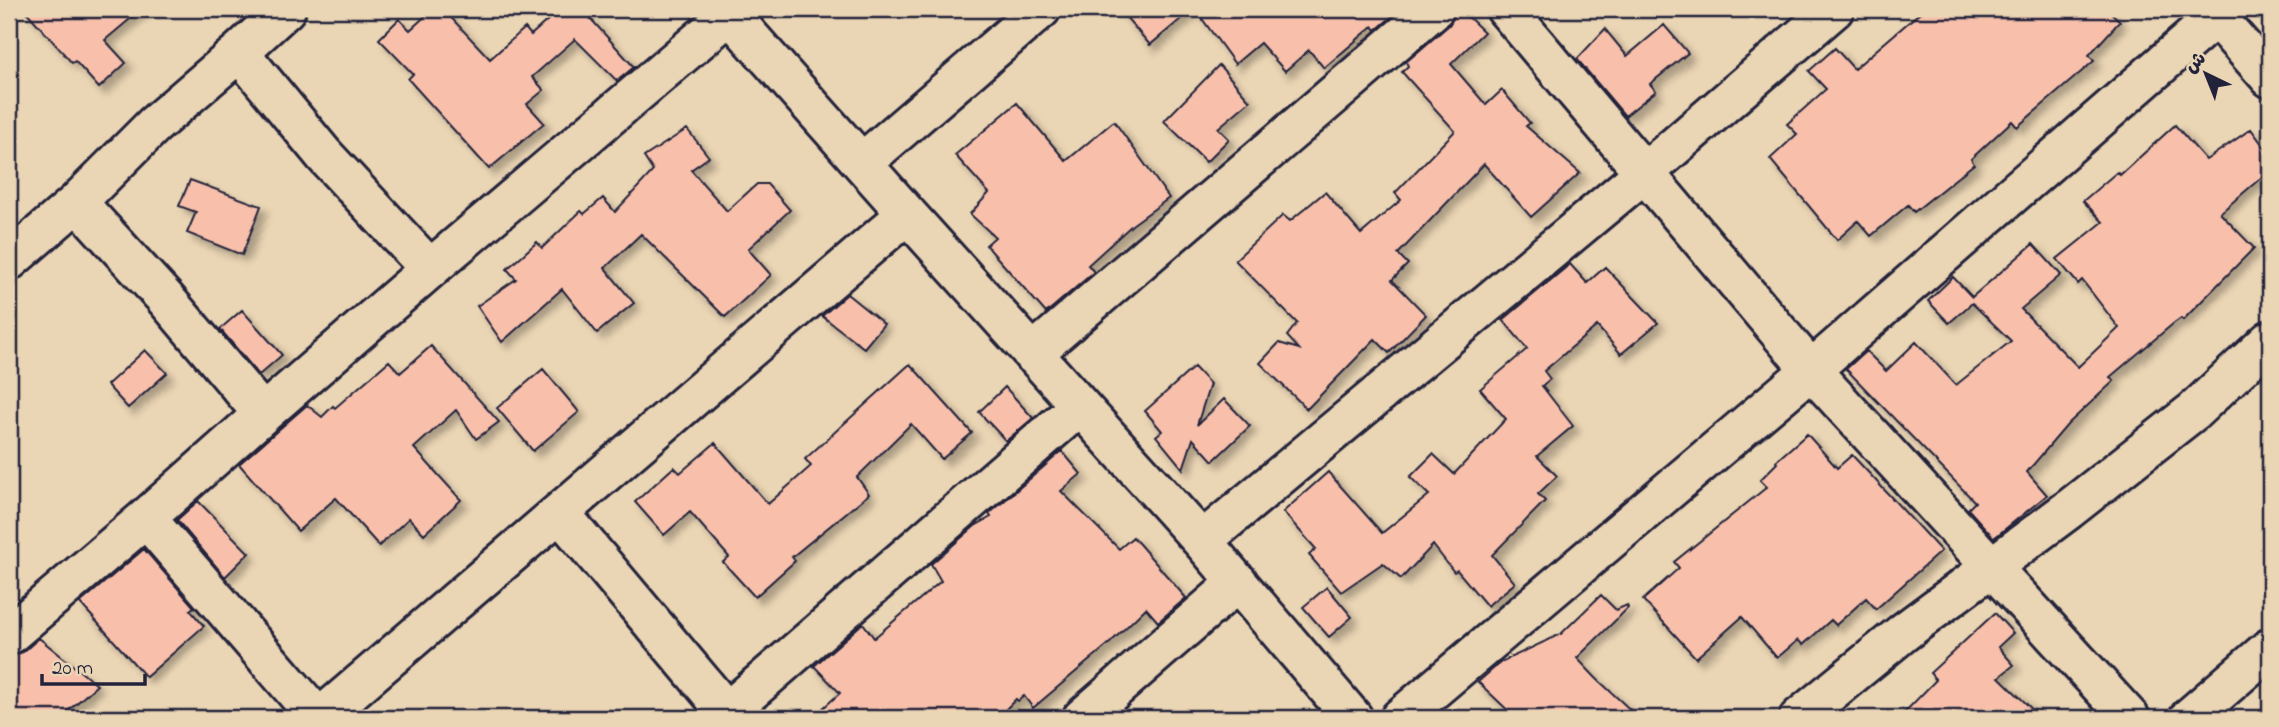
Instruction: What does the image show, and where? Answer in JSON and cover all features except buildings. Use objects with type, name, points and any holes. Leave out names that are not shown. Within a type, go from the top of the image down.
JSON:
[{"type":"street","points":[[9,261],[77,202],[154,125],[286,9]]},
{"type":"street","points":[[862,163],[1041,9]]},
{"type":"street","points":[[1032,354],[1434,9]]},
{"type":"street","points":[[1506,9],[1811,370],[2130,718]]},
{"type":"street","points":[[1202,541],[1644,173],[1834,9]]},
{"type":"street","points":[[9,635],[146,519],[262,414],[728,11],[1202,541],[1353,718]]},
{"type":"street","points":[[1400,718],[1811,370],[2217,11],[2270,78]]},
{"type":"street","points":[[239,52],[324,155],[430,269]]},
{"type":"street","points":[[77,202],[164,297],[262,414]]},
{"type":"street","points":[[146,519],[319,718],[907,214]]},
{"type":"street","points":[[1799,718],[1904,632],[2068,510],[2194,411],[2270,340]]},
{"type":"street","points":[[560,513],[727,716],[1080,406]]},
{"type":"street","points":[[1082,718],[1238,582]]},
{"type":"street","points":[[2189,718],[2270,648]]}]
